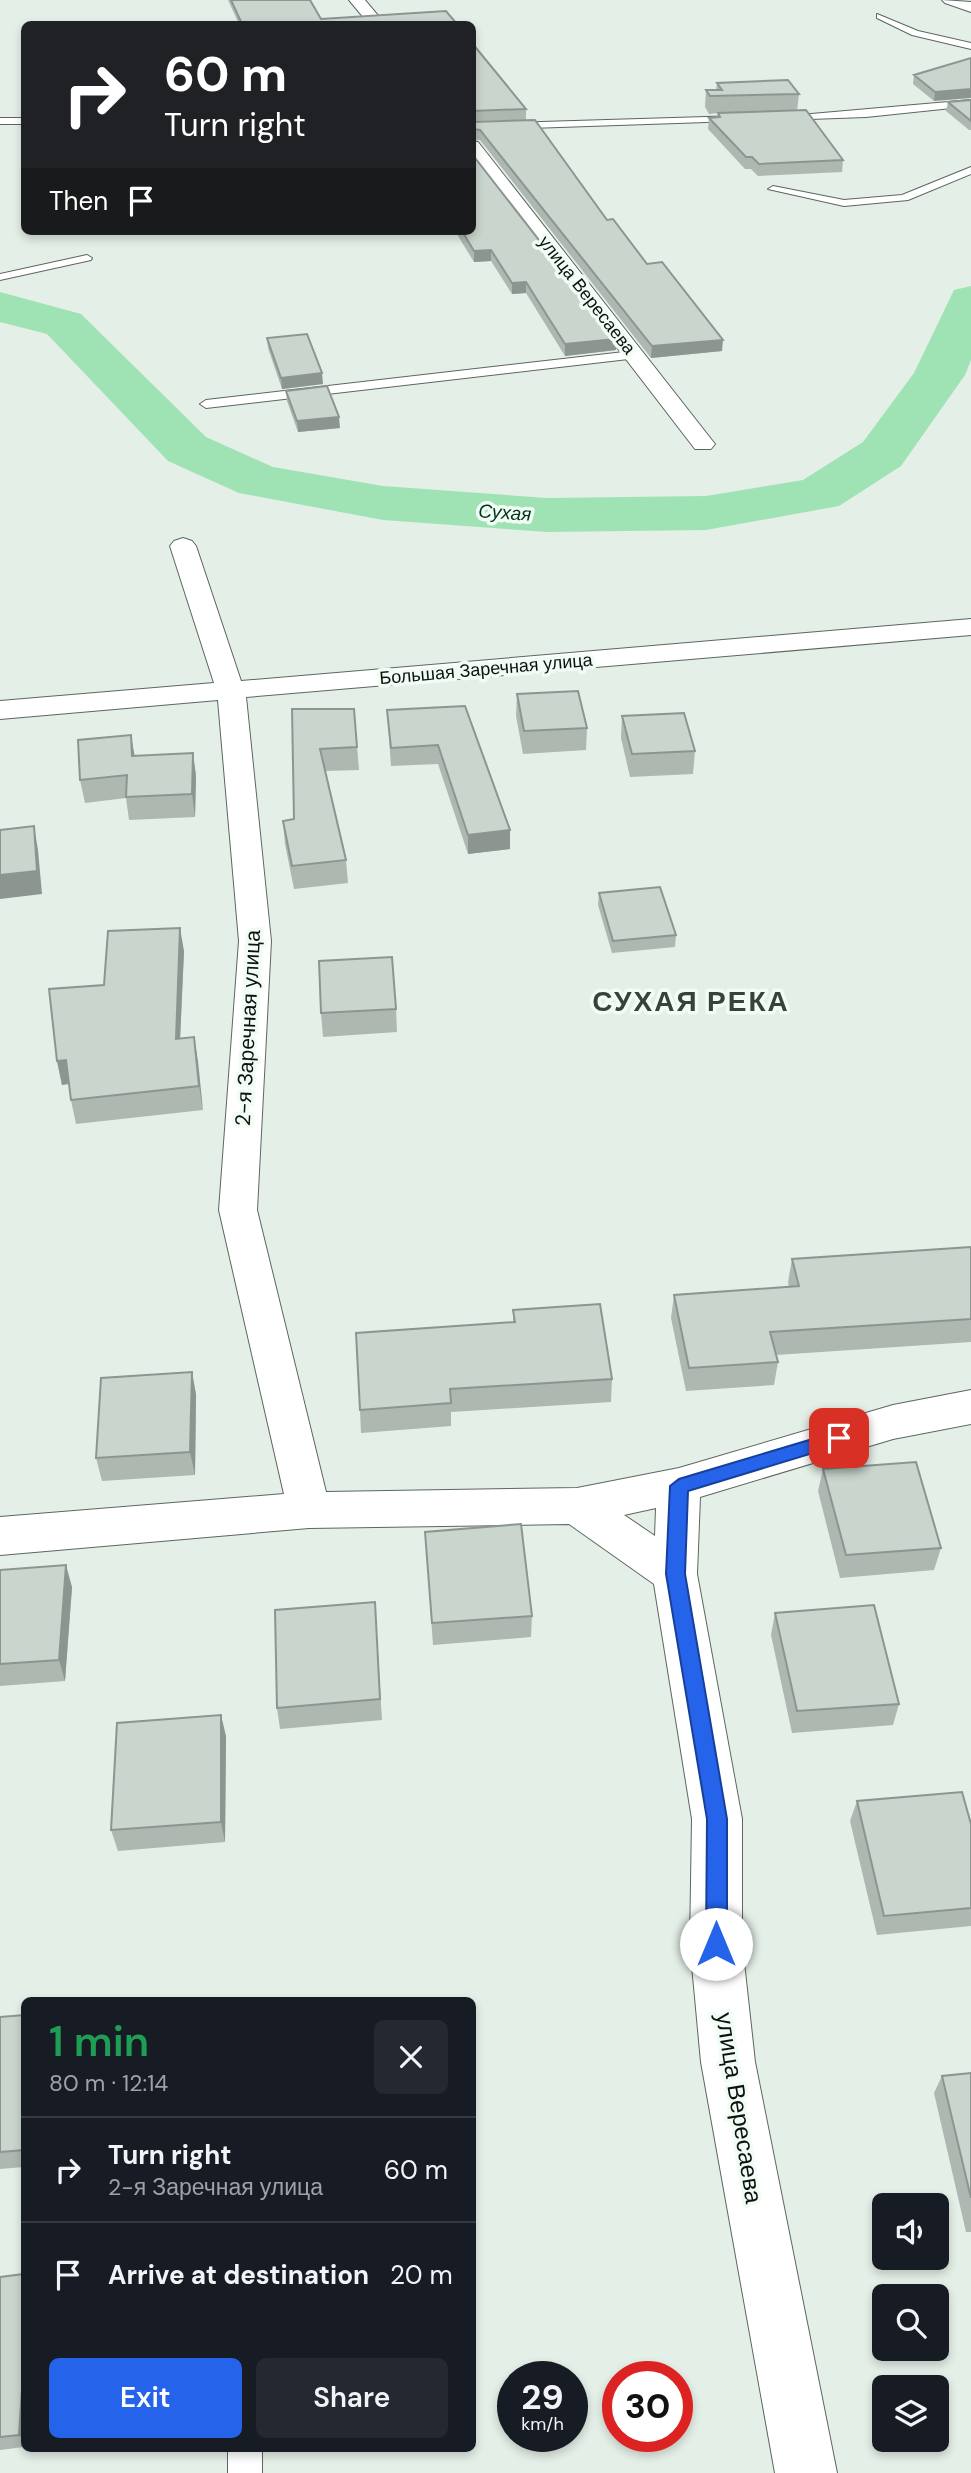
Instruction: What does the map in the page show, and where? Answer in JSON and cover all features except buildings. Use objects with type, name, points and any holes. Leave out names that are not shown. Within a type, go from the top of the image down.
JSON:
[{"type":"street","points":[[357,0],[374,21]]},
{"type":"street","points":[[950,0],[971,6]]},
{"type":"street","name":"улица Вересаева","points":[[476,151],[703,444]]},
{"type":"street","name":"2-я Заречная улица","points":[[183,546],[230,692],[255,941],[237,1210],[309,1510]]},
{"type":"street","name":"Большая Заречная улица","points":[[0,710],[971,627]]},
{"type":"street","points":[[0,1536],[309,1510],[577,1506],[679,1486],[893,1422],[971,1407]]},
{"type":"street","name":"улица Вересаева","points":[[679,1486],[676,1574],[717,1819],[716,1944],[728,2062],[806,2473]]},
{"type":"street","points":[[577,1506],[676,1574]]},
{"type":"lane","points":[[880,16],[915,33],[971,46]]},
{"type":"lane","points":[[771,117],[866,114],[970,104]]},
{"type":"lane","points":[[476,127],[744,118]]},
{"type":"lane","points":[[0,121],[21,121]]},
{"type":"lane","points":[[773,188],[844,203],[904,198],[971,170]]},
{"type":"lane","points":[[0,277],[87,258]]},
{"type":"lane","points":[[206,404],[633,355]]},
{"type":"lane","points":[[245,2452],[245,2473]]},
{"type":"waterway","name":"Сухая","points":[[0,307],[64,324],[187,449],[259,481],[383,503],[547,515],[706,513],[819,494],[882,454],[939,375],[971,300]]},
{"type":"district","name":"СУХАЯ РЕКА","points":[[691,1001]]},
{"type":"route","points":[[716,1944],[717,1819],[676,1574],[679,1486],[839,1438]]}]
